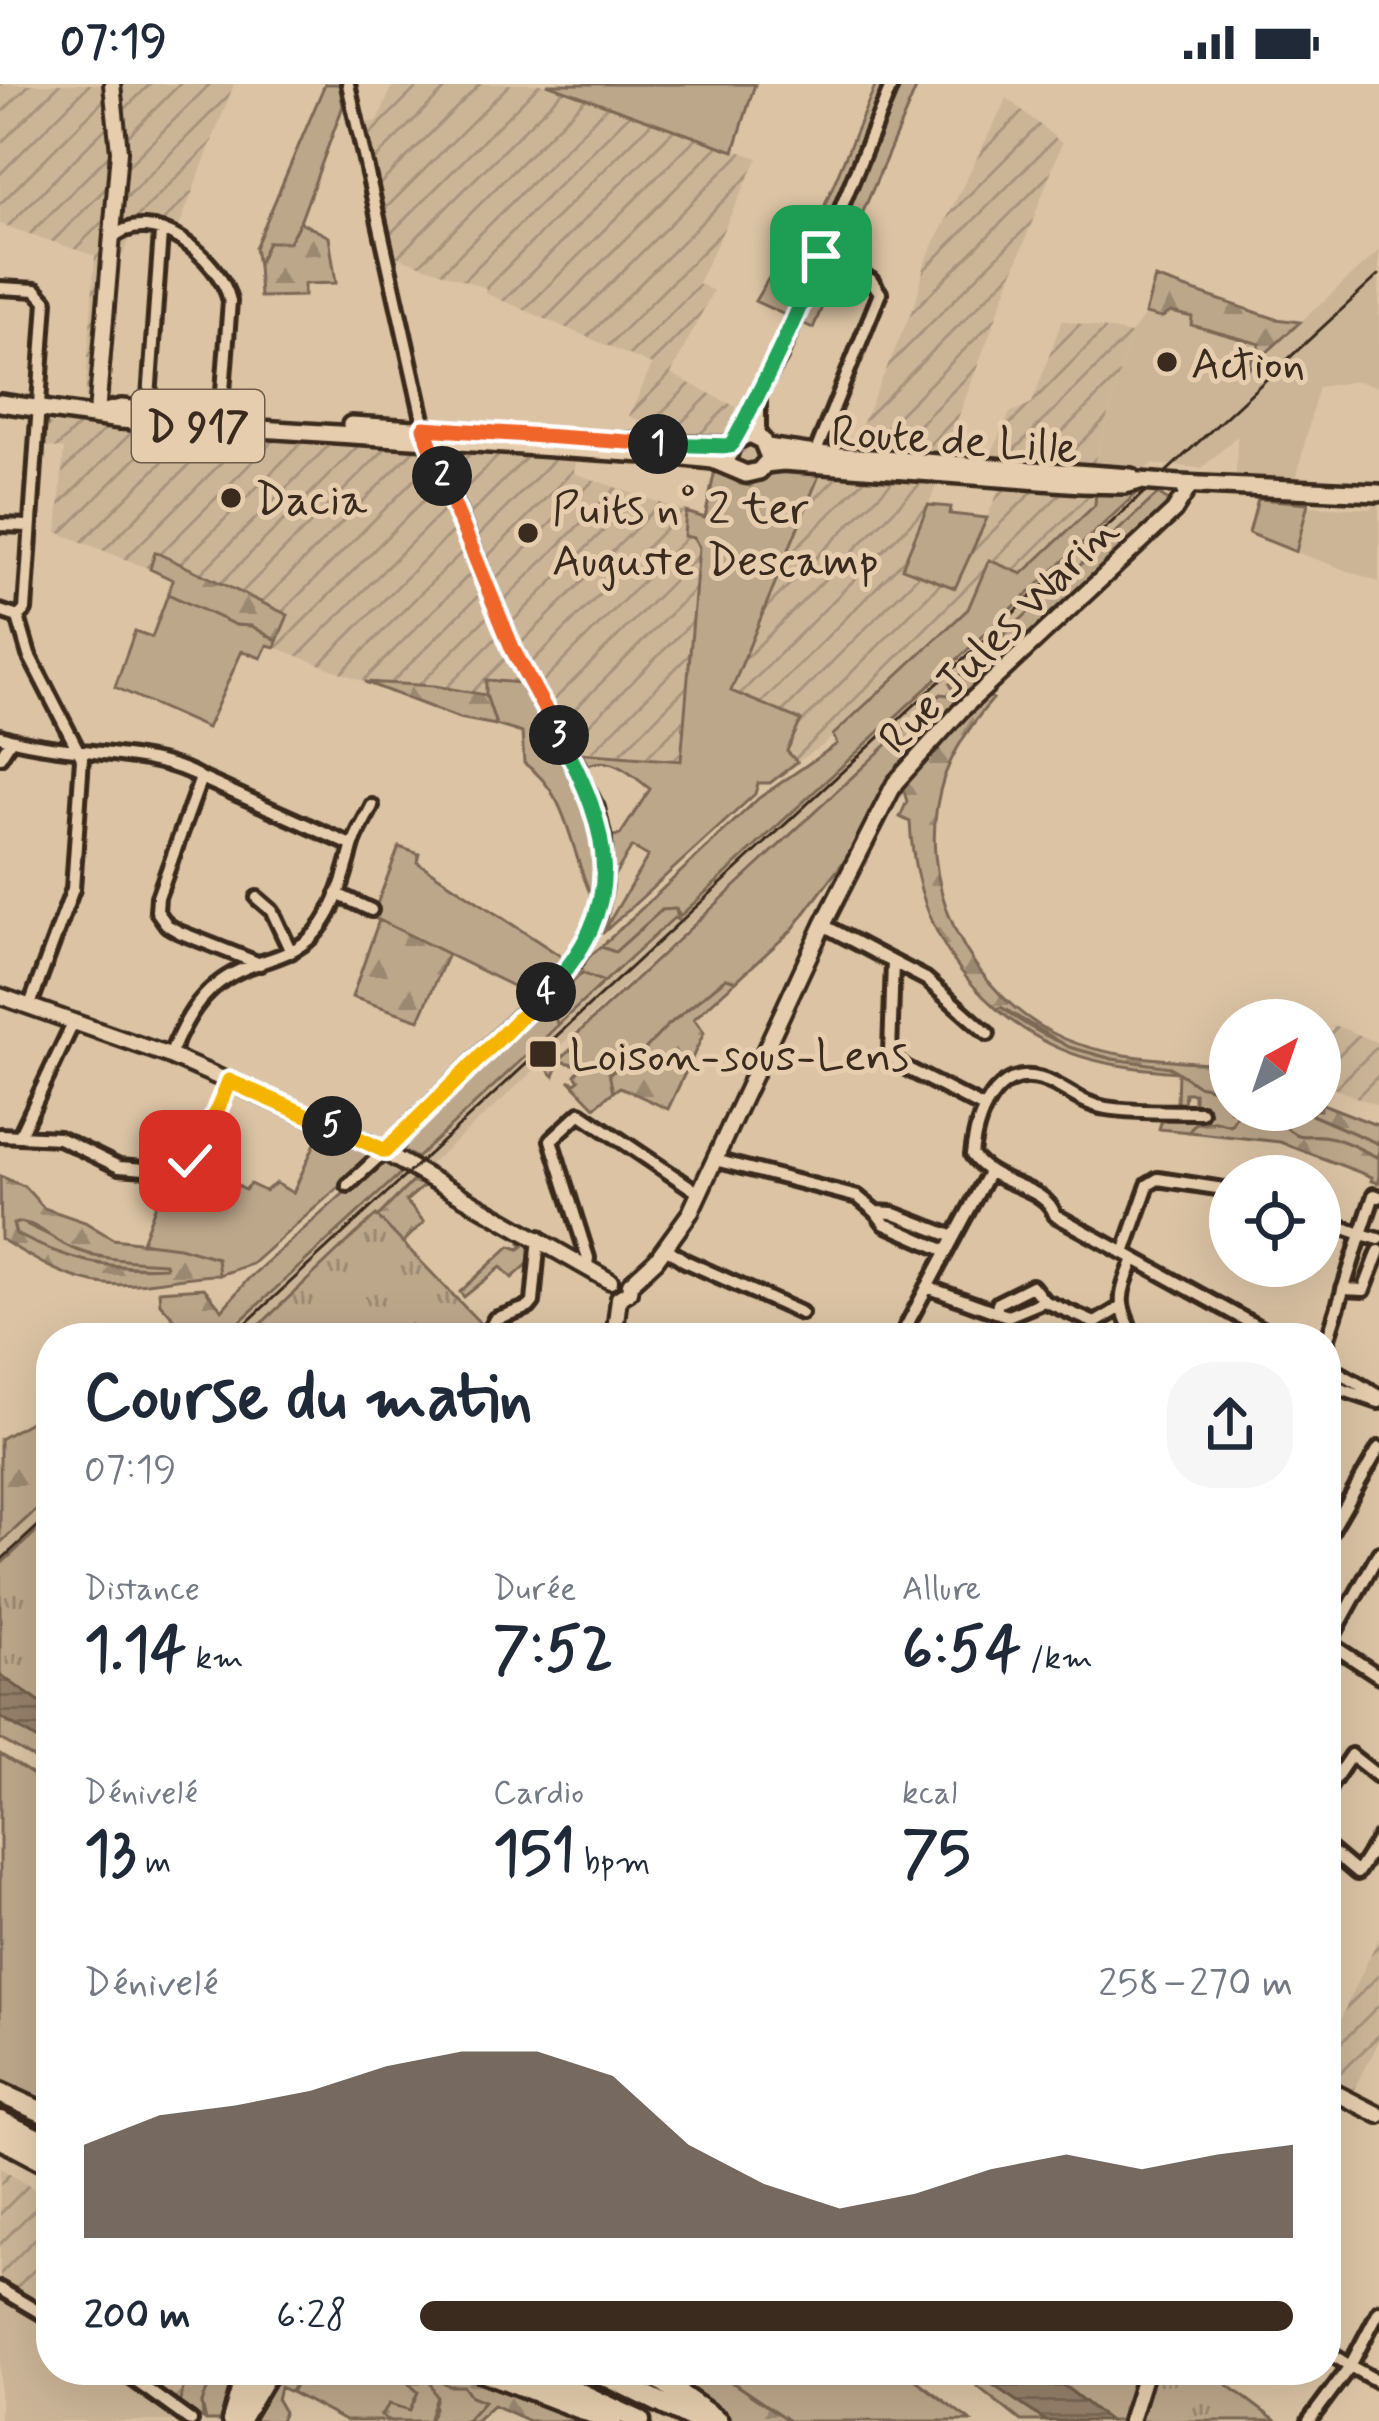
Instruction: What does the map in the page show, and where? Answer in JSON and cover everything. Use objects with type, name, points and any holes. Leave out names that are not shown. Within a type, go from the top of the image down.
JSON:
[{"type":"highway","points":[[0,2093],[36,2109]]},
{"type":"highway","points":[[0,2121],[36,2138]]},
{"type":"highway","points":[[0,2138],[36,2157]]},
{"type":"highway","points":[[235,2419],[251,2385]]},
{"type":"highway","points":[[235,2419],[252,2397],[255,2385]]},
{"type":"highway","points":[[519,2385],[612,2421]]},
{"type":"highway","points":[[563,2385],[640,2421]]},
{"type":"highway","points":[[624,2385],[697,2421]]},
{"type":"highway","points":[[666,2385],[718,2421]]},
{"type":"main road","name":"D 917","points":[[0,403],[120,421],[735,441]]},
{"type":"main road","name":"D 917","points":[[97,414],[122,408],[674,456],[713,460],[734,468]]},
{"type":"main road","name":"D 917","points":[[0,412],[26,414],[39,409]]},
{"type":"main road","points":[[735,441],[764,449],[750,474],[734,468],[729,459],[735,441]]},
{"type":"main road","name":"Route de Lille","points":[[764,449],[1126,475],[1140,481]]},
{"type":"main road","name":"Route de Lille","points":[[764,449],[1082,484],[1140,481],[1234,488],[1252,494],[1379,497]]},
{"type":"street","points":[[97,414],[119,135],[112,84]]},
{"type":"street","points":[[348,84],[426,434],[513,650],[596,808],[603,839],[604,885],[598,915],[575,962],[348,1185]]},
{"type":"street","points":[[735,441],[780,357],[892,84]]},
{"type":"street","points":[[109,241],[132,226],[161,233],[198,249],[227,289],[221,417]]},
{"type":"street","points":[[148,412],[161,233]]},
{"type":"street","points":[[815,454],[880,293],[872,280],[821,256]]},
{"type":"street","points":[[0,288],[36,290],[44,296],[25,610],[18,616]]},
{"type":"street","points":[[760,390],[764,449]]},
{"type":"street","name":"Rue Jules Warin","points":[[630,1284],[666,1248],[699,1193],[878,811],[911,763],[975,696],[1174,511],[1185,484]]},
{"type":"street","points":[[0,525],[29,526]]},
{"type":"street","points":[[0,610],[18,616]]},
{"type":"street","points":[[18,616],[29,655],[80,752],[73,890],[30,1005]]},
{"type":"street","points":[[0,758],[6,738],[163,762],[351,845]]},
{"type":"street","points":[[201,778],[157,911],[179,932],[260,964]]},
{"type":"street","points":[[170,1056],[193,1007],[229,977],[291,952],[316,932],[337,894],[353,853],[351,845],[372,806]]},
{"type":"street","points":[[337,894],[371,910]]},
{"type":"street","points":[[257,898],[272,911],[291,952]]},
{"type":"street","points":[[823,925],[926,979],[988,1034]]},
{"type":"street","points":[[228,949],[233,958],[229,977]]},
{"type":"street","points":[[893,962],[890,1053],[900,1065],[984,1108]]},
{"type":"street","points":[[0,996],[170,1056],[385,1151],[610,1281]]},
{"type":"street","points":[[20,1135],[74,1022]]},
{"type":"street","points":[[1202,1112],[1104,1108],[1049,1081],[1024,1076],[1003,1081],[984,1108],[972,1155],[988,1174],[1044,1197],[1055,1215],[1251,1323]]},
{"type":"street","points":[[0,1135],[59,1138],[119,1167],[171,1171],[190,1161],[202,1147],[229,1081]]},
{"type":"street","points":[[587,1264],[551,1140],[580,1114],[699,1193]]},
{"type":"street","points":[[715,1160],[858,1197],[885,1224],[946,1251]]},
{"type":"street","points":[[908,1323],[988,1174]]},
{"type":"street","points":[[1128,1323],[1120,1308],[1148,1185],[1158,1179],[1209,1187]]},
{"type":"street","points":[[1332,1323],[1374,1196],[1379,1197]]},
{"type":"street","points":[[876,1212],[892,1213],[954,1237]]},
{"type":"street","points":[[1341,1227],[1379,1239]]},
{"type":"street","points":[[492,1323],[533,1302],[539,1237]]},
{"type":"street","points":[[666,1248],[801,1313]]},
{"type":"street","points":[[1342,1289],[1364,1290],[1379,1251]]},
{"type":"street","points":[[619,1276],[630,1284],[627,1296],[619,1298],[610,1292],[610,1281],[619,1276]]},
{"type":"street","points":[[927,1287],[1008,1316],[1045,1301],[1095,1322],[1120,1308]]},
{"type":"street","points":[[616,1323],[619,1298]]},
{"type":"street","points":[[1341,1375],[1379,1399]]},
{"type":"street","points":[[1341,1388],[1379,1399]]},
{"type":"street","points":[[1341,1515],[1378,1452]]},
{"type":"street","points":[[1341,1621],[1379,1553]]},
{"type":"street","points":[[1341,1651],[1379,1676]]},
{"type":"street","points":[[1341,1770],[1351,1755],[1379,1777]]},
{"type":"street","points":[[1341,1860],[1357,1873],[1379,1838]]},
{"type":"street","points":[[1341,2096],[1379,2115]]},
{"type":"street","points":[[0,2289],[36,2310]]},
{"type":"street","points":[[1341,2377],[1379,2311]]},
{"type":"street","points":[[1341,2361],[1379,2382]]},
{"type":"street","points":[[141,2385],[191,2421]]},
{"type":"street","points":[[1130,2421],[1141,2385]]},
{"type":"street","points":[[1309,2421],[1335,2385]]},
{"type":"shaded area","points":[[0,84],[234,84],[177,232],[141,217],[119,262],[110,399],[85,399],[95,256],[0,224]]},
{"type":"shaded area","points":[[393,84],[547,84],[758,158],[698,283],[713,291],[671,374],[742,410],[766,416],[767,426],[781,443],[851,450],[916,301],[925,262],[1007,98],[1062,143],[950,439],[951,451],[902,567],[955,588],[1001,486],[1006,462],[989,459],[1010,413],[1032,403],[1062,320],[1131,334],[1094,464],[1095,504],[1022,574],[989,561],[968,609],[825,744],[797,762],[786,751],[681,761],[583,751],[564,761],[487,681],[486,695],[365,682],[275,647],[287,614],[155,553],[150,569],[57,532],[64,449],[42,446],[47,424],[575,454],[574,473],[704,518],[716,473],[714,441],[647,440],[651,426],[629,416],[652,365],[485,293],[486,288],[386,253],[357,125],[378,121]]},
{"type":"shaded area","points":[[1379,251],[1379,387],[1357,381],[1318,387],[1296,480],[1236,476],[1237,436],[1202,468],[1094,464],[1131,334],[1145,314],[1161,318],[1171,312],[1192,317],[1192,325],[1261,344],[1248,369]]},
{"type":"shaded area","points":[[1379,478],[1379,582],[1296,552],[1309,506],[1372,509]]},
{"type":"shaded area","points":[[1137,493],[1158,494],[951,684],[953,691],[948,696],[941,694],[493,1108],[429,1165],[417,1158]]},
{"type":"shaded area","points":[[1341,1028],[1379,1043],[1379,1106],[1341,1091]]},
{"type":"shaded area","points":[[403,1171],[416,1178],[262,1323],[238,1323]]},
{"type":"shaded area","points":[[36,1510],[36,1532],[0,1565],[0,1543]]},
{"type":"shaded area","points":[[0,1675],[36,1700],[36,1739],[0,1717]]},
{"type":"shaded area","points":[[1379,1937],[1379,2041],[1354,2091],[1341,2084],[1341,2018]]},
{"type":"shaded area","points":[[0,2168],[36,2191],[36,2317],[0,2297]]},
{"type":"shaded area","points":[[0,2297],[36,2317],[36,2385],[129,2385],[179,2421],[0,2421]]},
{"type":"shaded area","points":[[129,2385],[184,2385],[179,2421]]},
{"type":"shaded area","points":[[993,2385],[1063,2385],[1109,2421],[1046,2421]]},
{"type":"green space","points":[[325,84],[339,84],[343,106],[300,222],[289,242],[268,243],[258,265],[255,248]]},
{"type":"green space","points":[[547,84],[755,84],[734,151]]},
{"type":"green space","points":[[876,84],[918,84],[813,328],[755,301],[785,251],[803,257]]},
{"type":"green space","points":[[300,222],[329,237],[336,283],[304,284],[304,296],[260,297],[258,265],[268,242],[289,242]]},
{"type":"green space","points":[[1155,278],[1276,319],[1300,322],[1244,373],[1260,344],[1191,325],[1192,317],[1171,312],[1161,318],[1145,314]]},
{"type":"green space","points":[[716,465],[750,486],[773,468],[820,473],[731,691],[801,720],[787,751],[797,762],[770,783],[758,783],[755,794],[602,934],[648,856],[632,847],[612,879],[612,836],[620,835],[650,789],[613,765],[588,765],[581,753],[681,761],[699,547],[694,538],[684,536],[686,512],[705,518]]},
{"type":"green space","points":[[1096,491],[1137,493],[680,916],[676,909],[662,910],[615,952],[601,947],[759,798],[837,744],[833,735],[968,609],[989,560],[1022,574],[1095,505]]},
{"type":"green space","points":[[1158,494],[1167,500],[1166,506],[957,701],[902,764],[845,860],[792,930],[736,981],[726,978],[667,1026],[632,1063],[610,1073],[613,1092],[595,1107],[569,1080],[579,1080],[575,1075],[582,1066],[560,1061],[554,1076],[548,1070],[581,1040],[577,1034],[941,694],[953,691],[950,684]]},
{"type":"green space","points":[[1258,499],[1308,503],[1296,552],[1249,533]]},
{"type":"green space","points":[[928,505],[951,507],[950,514],[987,518],[955,588],[902,568]]},
{"type":"green space","points":[[155,552],[288,615],[277,641],[252,626],[236,625],[168,594],[173,580],[150,569]]},
{"type":"green space","points":[[168,594],[236,625],[252,626],[277,641],[275,647],[267,645],[261,658],[242,651],[207,728],[115,687],[135,631],[152,637]]},
{"type":"green space","points":[[486,680],[520,683],[564,760],[593,842],[594,901],[561,809],[540,776],[524,763],[522,733],[496,725]]},
{"type":"green space","points":[[365,682],[486,695],[496,725],[459,718]]},
{"type":"green space","points":[[986,695],[993,699],[953,756],[936,816],[935,855],[942,894],[976,965],[1031,1020],[1065,1039],[1125,1055],[1209,1063],[1209,1087],[1170,1067],[1069,1047],[1001,1007],[997,1009],[977,990],[945,948],[934,924],[917,875],[910,822],[900,817],[907,801],[902,786],[933,747]]},
{"type":"green space","points":[[399,847],[419,854],[417,862],[565,959],[571,955],[533,996],[372,917]]},
{"type":"green space","points":[[676,909],[678,920],[674,918],[604,982],[582,973],[549,1006],[558,1025],[417,1158],[404,1151],[408,1137],[592,954],[601,947],[615,952],[662,910]]},
{"type":"green space","points":[[379,920],[448,954],[419,1020],[352,997]]},
{"type":"green space","points":[[582,972],[604,982],[558,1025],[549,1006]]},
{"type":"green space","points":[[726,978],[736,981],[694,1019],[704,1033],[668,1109],[620,1087],[613,1092],[609,1073],[632,1063],[667,1026]]},
{"type":"green space","points":[[997,1009],[1068,1045],[1113,1059],[1162,1065],[1178,1071],[1209,1087],[1209,1122],[1195,1123],[1189,1132],[1159,1129],[1162,1119],[1207,1118],[1207,1109],[1194,1107],[1194,1093],[1185,1093],[1184,1104],[1177,1103],[1178,1072],[1082,1057],[1039,1039]]},
{"type":"green space","points":[[1341,1111],[1379,1126],[1379,1144],[1341,1128]]},
{"type":"green space","points":[[1209,1122],[1209,1131],[1291,1131],[1333,1138],[1379,1158],[1379,1183],[1341,1165],[1341,1155],[1314,1155],[1280,1142],[1189,1132],[1195,1123]]},
{"type":"green space","points":[[1341,1128],[1379,1144],[1379,1158],[1333,1138],[1291,1131]]},
{"type":"green space","points":[[320,1132],[370,1159],[252,1264],[219,1275],[216,1258],[142,1242],[166,1177],[191,1168],[199,1185],[198,1196],[218,1205],[233,1183],[245,1190],[250,1184],[265,1191],[276,1183],[293,1193]]},
{"type":"green space","points":[[381,1160],[403,1171],[238,1323],[178,1323],[160,1303],[159,1291],[204,1288],[222,1310],[248,1279]]},
{"type":"green space","points":[[0,1176],[24,1186],[44,1208],[85,1222],[113,1239],[179,1247],[217,1258],[219,1275],[133,1284],[91,1282],[51,1268],[1,1239]],"holes":[[[13,1224],[28,1224],[82,1252],[165,1263],[166,1267],[126,1267],[71,1257],[16,1234]]]},
{"type":"green space","points":[[416,1178],[426,1184],[406,1201],[424,1222],[396,1249],[280,1323],[272,1323]]},
{"type":"green space","points":[[376,1215],[480,1323],[262,1323]]},
{"type":"green space","points":[[21,1222],[93,1256],[166,1263],[166,1268],[107,1265],[72,1257],[16,1234],[13,1224]]},
{"type":"green space","points":[[524,1237],[531,1240],[531,1261],[512,1278],[501,1267],[464,1297],[460,1292],[510,1246],[523,1246]]},
{"type":"green space","points":[[36,1419],[36,1510],[0,1543],[0,1439]]},
{"type":"green space","points":[[36,1532],[36,1700],[0,1675],[0,1565]]},
{"type":"green space","points":[[0,1717],[36,1739],[36,1759],[0,1739]]},
{"type":"green space","points":[[0,1754],[36,1777],[36,2097],[0,2081]]},
{"type":"green space","points":[[184,2385],[209,2385],[202,2403],[203,2419],[179,2404]]},
{"type":"green space","points":[[209,2385],[235,2385],[221,2421],[206,2421],[202,2403]]},
{"type":"green space","points":[[268,2385],[294,2385],[291,2392],[280,2387],[277,2400],[284,2412],[280,2421],[248,2421]]},
{"type":"green space","points":[[294,2385],[411,2385],[418,2392],[410,2410],[382,2415],[391,2421],[345,2421],[291,2392]]},
{"type":"green space","points":[[410,2385],[431,2385],[437,2397],[429,2421],[391,2421],[381,2416],[389,2404],[410,2410],[418,2392]]},
{"type":"green space","points":[[430,2385],[464,2385],[484,2402],[466,2421],[429,2421],[435,2408]]},
{"type":"green space","points":[[501,2385],[592,2421],[529,2421],[493,2405],[475,2421],[466,2421],[484,2401],[471,2396],[464,2386],[449,2386]]},
{"type":"green space","points":[[678,2385],[736,2385],[789,2421],[730,2421]]},
{"type":"green space","points":[[736,2385],[923,2385],[971,2421],[789,2421]]},
{"type":"green space","points":[[976,2385],[993,2385],[1046,2421],[1021,2421]]},
{"type":"green space","points":[[1063,2385],[1228,2385],[1276,2421],[1109,2421]]},
{"type":"railway","points":[[246,1323],[1379,275]]},
{"type":"railway","points":[[0,1561],[36,1528]]},
{"type":"place","name":"Action","points":[[1167,362]]},
{"type":"place","name":"Dacia","points":[[231,498]]},
{"type":"place","name":"Puits n° 2 ter Auguste Descamp","points":[[528,533]]},
{"type":"place","name":"Loison-sous-Lens","points":[[543,1054]]},
{"type":"route","points":[[190,1161],[202,1147],[229,1081],[385,1151],[575,962],[598,915],[604,866],[596,808],[513,650],[424,428],[730,446],[740,436],[780,357],[821,256]]}]
